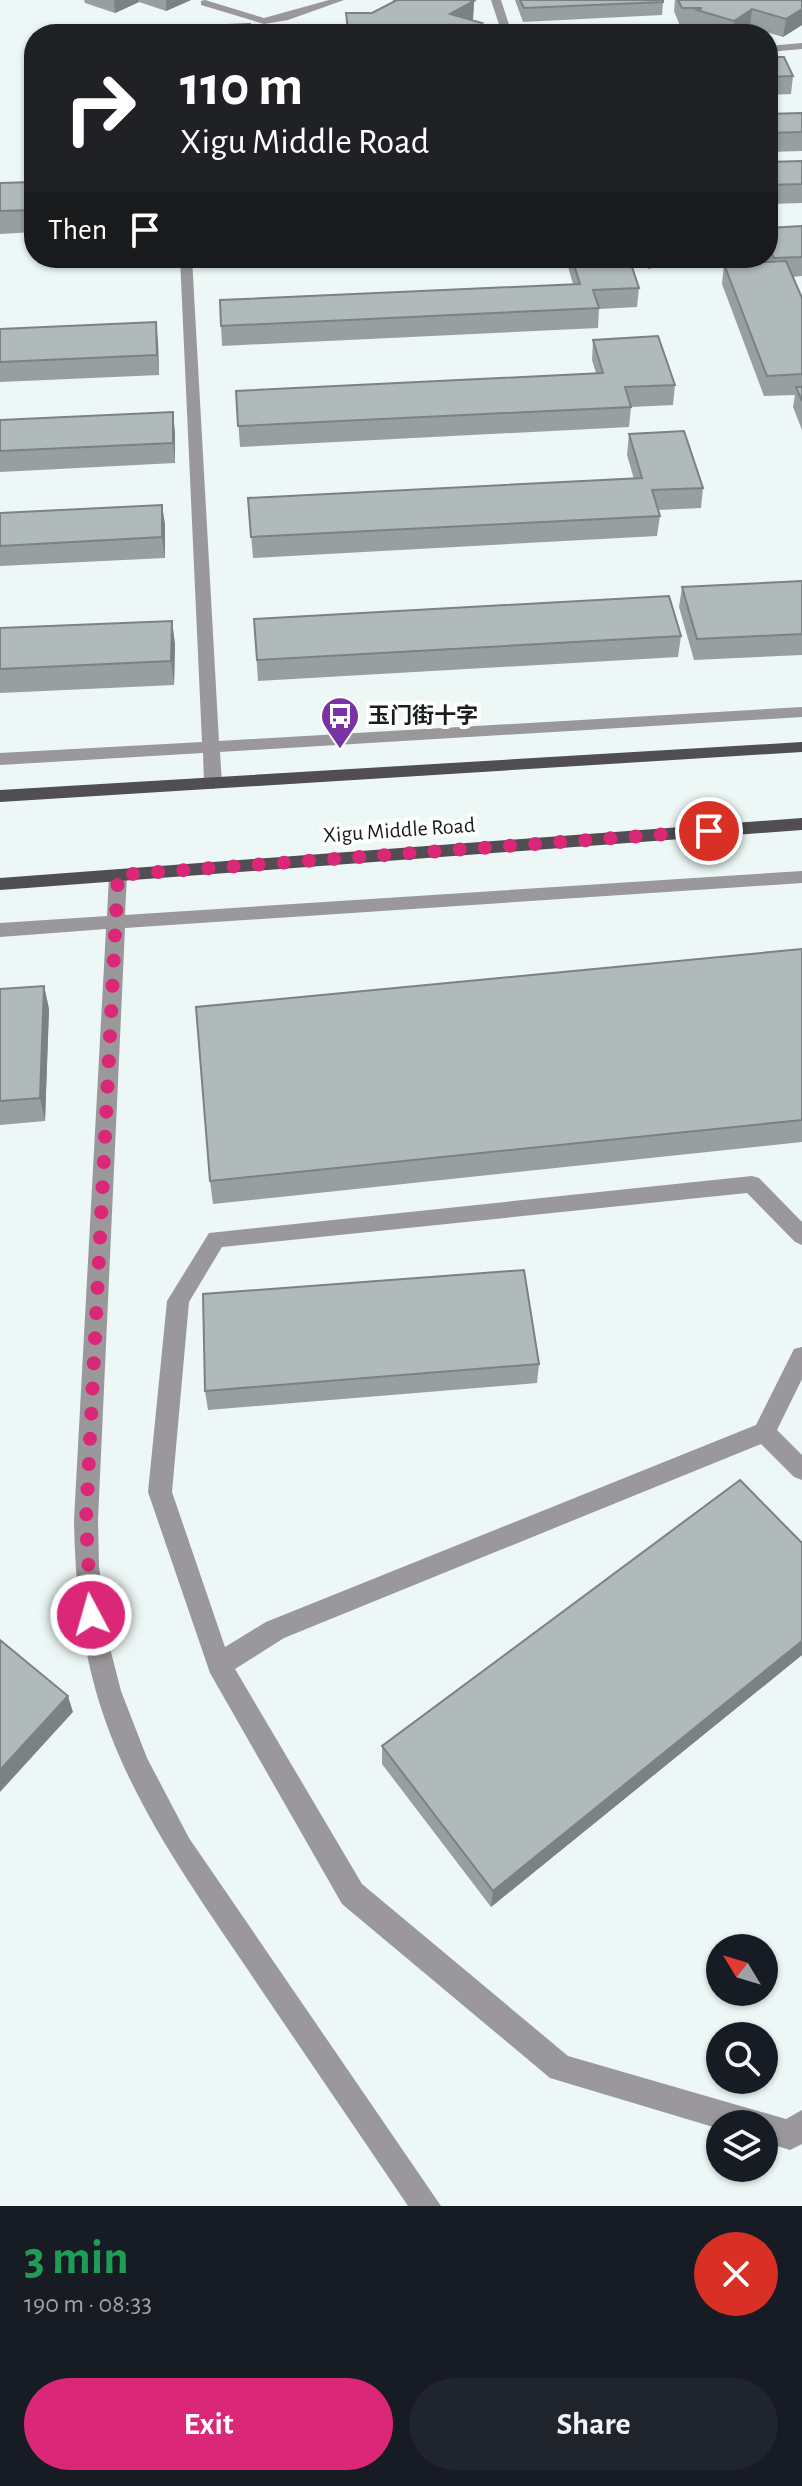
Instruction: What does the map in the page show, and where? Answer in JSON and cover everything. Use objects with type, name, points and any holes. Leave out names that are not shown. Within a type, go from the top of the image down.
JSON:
[{"type":"main road","points":[[0,796],[802,747]]},
{"type":"main road","name":"Xigu Middle Road","points":[[0,884],[802,824]]},
{"type":"street","points":[[205,3],[264,21],[284,18],[339,0]]},
{"type":"street","points":[[496,0],[504,24]]},
{"type":"street","points":[[778,48],[802,46]]},
{"type":"street","points":[[187,268],[213,783]]},
{"type":"street","points":[[0,759],[802,712]]},
{"type":"street","points":[[118,875],[86,1520],[86,1567],[99,1664],[117,1726],[146,1788],[180,1847],[426,2206]]},
{"type":"street","points":[[0,930],[802,877]]},
{"type":"street","points":[[706,2110],[560,2068],[352,1894],[219,1665],[160,1492],[178,1301],[216,1239],[752,1184],[802,1236]]},
{"type":"street","points":[[219,1665],[275,1630],[764,1432],[802,1356]]},
{"type":"street","points":[[764,1432],[802,1470]]},
{"type":"street","points":[[778,2131],[790,2135],[802,2125]]},
{"type":"building","points":[[397,0],[469,0],[474,1],[450,14],[482,23],[347,24],[346,13],[372,13]]},
{"type":"building","points":[[520,0],[663,0],[663,2],[524,8]]},
{"type":"building","points":[[678,0],[802,0],[802,9],[786,19],[752,9],[734,21],[697,10],[702,8],[682,8]]},
{"type":"building","points":[[778,57],[784,57],[793,76],[778,77]]},
{"type":"building","points":[[802,113],[802,132],[778,133],[778,114]]},
{"type":"building","points":[[802,161],[802,184],[778,185],[778,162]]},
{"type":"building","points":[[24,182],[24,210],[0,211],[0,183]]},
{"type":"building","points":[[802,226],[802,257],[778,258],[778,227]]},
{"type":"building","points":[[778,261],[786,261],[802,298],[802,374],[767,376],[726,268],[778,268]]},
{"type":"building","points":[[575,268],[632,268],[639,288],[593,290],[599,308],[221,326],[220,300],[580,284]]},
{"type":"building","points":[[156,322],[157,355],[0,362],[0,329]]},
{"type":"building","points":[[658,336],[675,385],[625,387],[631,407],[238,426],[236,391],[603,373],[593,340]]},
{"type":"building","points":[[796,387],[802,387],[802,401]]},
{"type":"building","points":[[173,412],[173,443],[0,451],[0,420]]},
{"type":"building","points":[[684,431],[703,488],[652,490],[660,516],[251,537],[248,498],[642,478],[629,434]]},
{"type":"building","points":[[162,505],[162,537],[0,546],[0,513]]},
{"type":"building","points":[[802,581],[802,634],[697,639],[682,587]]},
{"type":"building","points":[[669,596],[681,636],[257,660],[254,619]]},
{"type":"building","points":[[172,621],[171,661],[0,669],[0,628]]},
{"type":"building","points":[[802,949],[802,1120],[210,1181],[196,1007]]},
{"type":"building","points":[[44,986],[40,1098],[0,1101],[0,989]]},
{"type":"building","points":[[524,1270],[539,1364],[205,1391],[203,1294]]},
{"type":"building","points":[[740,1480],[802,1543],[802,1641],[493,1891],[382,1746]]},
{"type":"building","points":[[0,1640],[68,1696],[0,1770]]},
{"type":"place","name":"玉门街十字","points":[[340,750]]},
{"type":"route","points":[[91,1615],[86,1567],[86,1520],[118,875],[709,831]]}]
